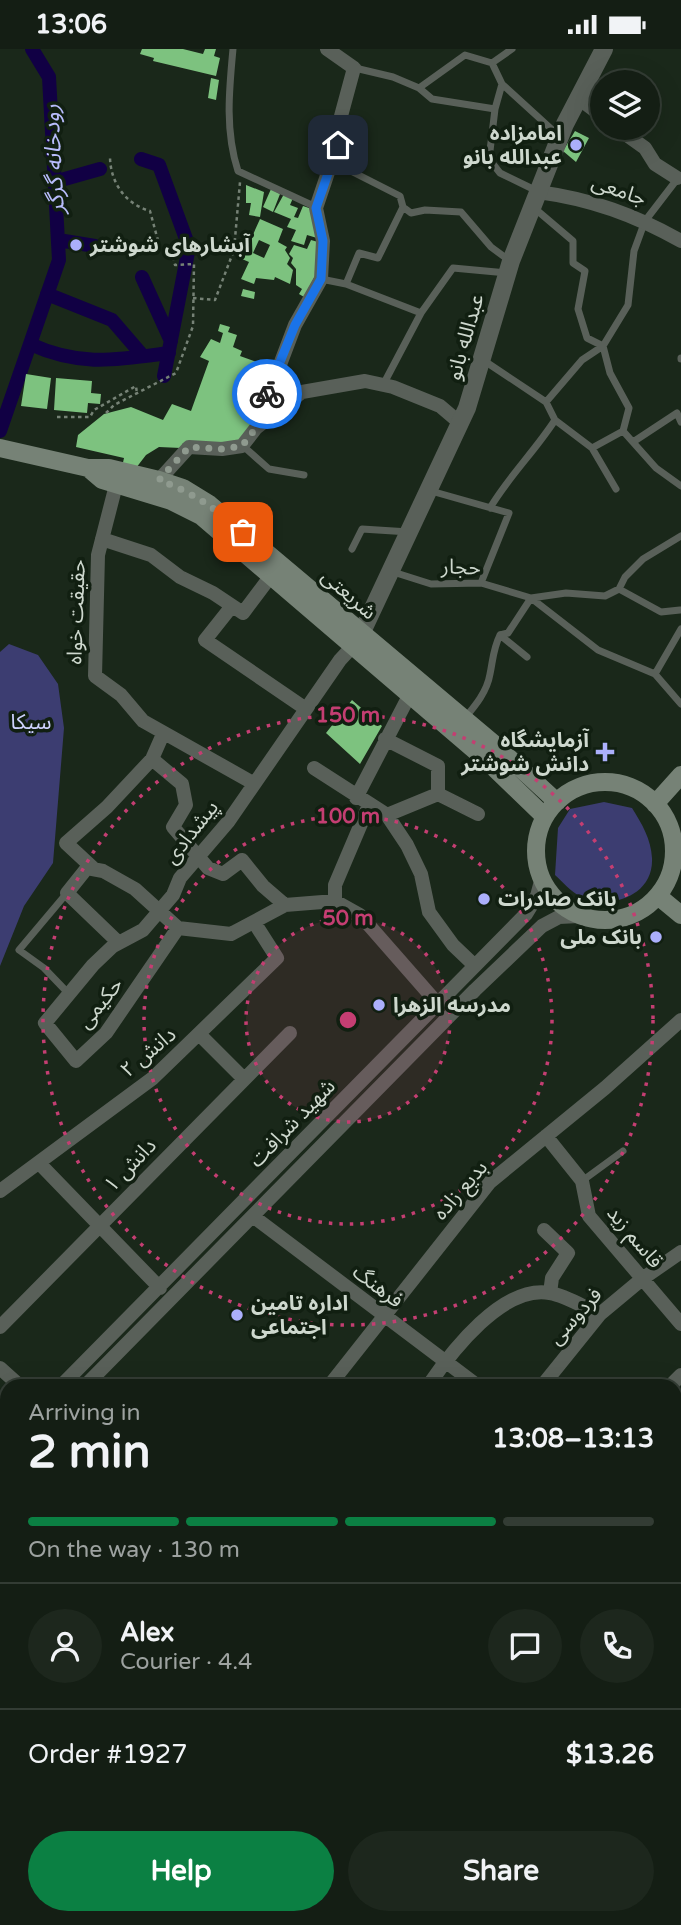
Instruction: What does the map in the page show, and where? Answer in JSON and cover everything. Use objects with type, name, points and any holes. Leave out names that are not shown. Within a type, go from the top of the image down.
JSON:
[{"type":"main road","name":"شریعتی","points":[[0,448],[88,468],[109,468],[159,480],[183,488],[209,504],[356,641],[409,696],[486,760],[551,809]]},
{"type":"main road","name":"شریعتی","points":[[88,468],[102,480],[171,501],[201,516],[270,577],[464,719],[551,809]]},
{"type":"main road","points":[[655,804],[681,775]]},
{"type":"main road","points":[[613,782],[636,790],[655,804],[670,830],[674,859],[669,879],[658,896],[642,910],[622,919],[600,921],[579,916],[557,902],[541,881],[535,856],[538,831],[551,809],[567,793],[589,783],[613,782]]},
{"type":"main road","points":[[658,896],[681,915]]},
{"type":"street","points":[[256,428],[295,325],[321,279],[323,241],[316,208],[343,128],[341,116],[354,68],[327,49]]},
{"type":"street","name":"عبدالله بانو","points":[[356,641],[460,423],[482,360],[509,267],[560,137],[599,50]]},
{"type":"street","points":[[578,98],[590,107]]},
{"type":"street","points":[[634,140],[645,148],[655,164],[679,178]]},
{"type":"street","name":"جامعی","points":[[535,199],[581,197],[645,221],[681,241]]},
{"type":"street","points":[[159,480],[189,447],[222,449],[242,446],[256,428],[302,392],[365,381],[440,406],[460,423]]},
{"type":"street","name":"حقیقت خواه","points":[[116,485],[98,555],[95,676],[121,695],[143,721],[253,783]]},
{"type":"street","points":[[102,539],[151,555],[180,577],[243,613],[270,577]]},
{"type":"street","points":[[232,606],[205,640],[306,709]]},
{"type":"street","name":"پیشدادی","points":[[45,1023],[93,965],[118,943],[144,930],[173,895],[180,878],[200,859],[356,641]]},
{"type":"street","points":[[335,901],[335,885],[362,801],[385,739],[409,696]]},
{"type":"street","points":[[94,869],[66,843],[107,807],[152,759],[163,734]]},
{"type":"street","points":[[385,739],[439,766],[438,794]]},
{"type":"street","points":[[152,759],[182,784],[186,805],[173,827],[208,868],[223,874],[242,860],[285,905]]},
{"type":"street","points":[[314,768],[387,815],[407,845],[421,874],[429,912],[453,945],[474,965]]},
{"type":"street","points":[[387,815],[438,794],[478,814]]},
{"type":"street","points":[[118,943],[67,893],[87,868],[103,871],[135,889],[178,928],[231,934],[285,905],[335,901],[360,915],[438,1004]]},
{"type":"street","name":"شهید شرافت","points":[[68,1379],[526,914],[541,881]]},
{"type":"street","name":"شهید شرافت","points":[[92,1379],[254,1217],[428,1036],[542,926],[559,917],[579,916]]},
{"type":"street","name":"دانش ۲","points":[[0,1191],[153,1078],[277,958],[254,922]]},
{"type":"street","name":"حکیمی","points":[[45,1023],[76,1061],[106,1033],[178,928]]},
{"type":"street","name":"بدیع زاده","points":[[334,1379],[490,1182],[681,1020]]},
{"type":"street","name":"دانش ۱","points":[[0,1327],[290,1033]]},
{"type":"street","points":[[200,1035],[244,1079]]},
{"type":"street","name":"قاسم زید","points":[[546,1136],[582,1181],[589,1216],[681,1324]]},
{"type":"street","points":[[39,1163],[160,1288]]},
{"type":"street","name":"فرهنگ","points":[[254,1217],[468,1379]]},
{"type":"street","points":[[544,1230],[568,1253],[552,1278],[550,1293]]},
{"type":"street","name":"فردوسی","points":[[548,1379],[600,1314],[642,1279],[681,1252]]},
{"type":"street","points":[[433,1379],[444,1362],[505,1302],[528,1294],[550,1293],[600,1314]]},
{"type":"lane","points":[[233,49],[228,100],[230,142],[238,171],[316,208]]},
{"type":"lane","points":[[492,64],[512,49]]},
{"type":"lane","points":[[419,88],[465,55],[492,64],[502,85],[560,137]]},
{"type":"lane","points":[[354,68],[393,77],[419,88],[432,99],[495,109]]},
{"type":"lane","points":[[502,85],[495,109],[489,159],[500,173],[535,199],[573,241],[573,263],[585,271],[578,309],[587,338],[603,346],[610,373],[629,408],[623,431],[592,448]]},
{"type":"lane","points":[[333,162],[400,196],[403,207],[411,213],[425,210],[461,212],[509,267]]},
{"type":"lane","points":[[546,402],[582,360],[603,346],[628,305],[634,251],[645,221],[679,178]]},
{"type":"lane","points":[[346,284],[359,253],[378,258],[403,207]]},
{"type":"lane","points":[[383,385],[421,313],[453,268],[509,267]]},
{"type":"lane","points":[[321,279],[346,284],[421,313]]},
{"type":"lane","points":[[482,360],[546,402],[555,420],[592,448],[617,489]]},
{"type":"lane","points":[[633,442],[679,412],[681,422]]},
{"type":"lane","points":[[490,508],[506,481],[537,448],[555,420]]},
{"type":"lane","points":[[623,431],[656,468],[681,486]]},
{"type":"lane","points":[[242,446],[270,469],[303,475]]},
{"type":"lane","points":[[428,491],[509,513],[481,583]]},
{"type":"lane","points":[[352,549],[362,529],[409,533]]},
{"type":"lane","points":[[464,719],[482,696],[490,677],[492,651],[500,635],[508,633],[531,599],[566,593],[605,596],[619,589],[625,577],[643,559],[681,535]]},
{"type":"lane","name":"حجار","points":[[390,571],[432,584],[481,583],[531,599]]},
{"type":"lane","points":[[619,589],[661,612],[680,610]]},
{"type":"lane","points":[[531,599],[598,650],[655,674],[681,704]]},
{"type":"lane","points":[[655,674],[681,629]]},
{"type":"lane","points":[[500,635],[527,657]]},
{"type":"lane","points":[[67,893],[19,950],[44,968],[69,994]]},
{"type":"lane","points":[[582,1181],[623,1151]]},
{"type":"path","points":[[106,413],[114,405],[176,373],[193,326],[194,298],[194,264],[175,265],[172,253],[160,248],[150,211],[135,206],[110,174],[110,156]]},
{"type":"path","points":[[194,298],[215,300],[234,250],[241,186]]},
{"type":"path","points":[[57,417],[90,417],[94,410],[136,386],[137,394]]},
{"type":"green space","name":"سیکا","points":[[9,644],[38,655],[58,684],[64,728],[53,863],[24,906],[0,966],[0,652]]},
{"type":"green space","points":[[604,802],[632,808],[648,838],[652,858],[651,871],[638,891],[616,901],[604,902],[577,894],[555,875],[558,828],[570,809]]},
{"type":"building","points":[[142,49],[183,49],[203,54],[205,49],[216,49],[214,56],[220,58],[216,76],[153,61],[154,58],[140,54]]},
{"type":"building","points":[[211,78],[219,80],[216,100],[208,98]]},
{"type":"building","name":"امامزاده عبدالله بانو","points":[[575,131],[589,138],[576,162],[563,151]]},
{"type":"building","points":[[246,185],[264,192],[260,217],[249,215],[251,203],[246,203]]},
{"type":"building","points":[[271,189],[280,194],[273,212],[263,207]]},
{"type":"building","points":[[284,194],[293,198],[290,205],[298,208],[294,217],[298,218],[303,206],[315,210],[317,238],[307,235],[304,245],[291,241],[296,230],[287,227],[291,219],[274,212]]},
{"type":"building","points":[[260,219],[283,229],[278,242],[287,247],[285,250],[290,258],[287,264],[293,270],[290,284],[275,277],[274,280],[256,278],[254,284],[241,279],[249,262],[242,259]],"holes":[[[259,240],[270,245],[264,258],[253,253]]]},
{"type":"building","points":[[311,240],[318,242],[315,276],[304,297],[299,294],[302,289],[296,285],[296,269],[289,254],[294,245],[307,249]]},
{"type":"building","points":[[243,289],[255,292],[254,299],[241,296]]},
{"type":"building","points":[[220,324],[230,327],[228,332],[237,335],[233,347],[242,351],[240,356],[270,367],[249,430],[241,441],[219,444],[183,443],[181,448],[159,447],[146,455],[136,468],[122,467],[124,458],[76,447],[78,435],[104,414],[131,407],[163,420],[172,404],[191,411],[209,361],[200,357],[211,339],[220,343],[223,333],[218,331]]},
{"type":"building","points":[[26,374],[51,378],[47,409],[21,406]]},
{"type":"building","points":[[56,378],[92,381],[91,393],[101,394],[100,404],[88,403],[87,413],[54,410]]},
{"type":"building","points":[[352,700],[382,726],[360,764],[326,733]]},
{"type":"waterway","name":"رودخانه گرگر","points":[[0,431],[59,260],[49,77],[32,49]]},
{"type":"waterway","points":[[141,159],[159,165],[189,247],[164,376]]},
{"type":"waterway","points":[[54,182],[100,169]]},
{"type":"waterway","points":[[58,240],[95,246]]},
{"type":"waterway","points":[[142,277],[171,341]]},
{"type":"waterway","points":[[47,294],[112,320],[143,356]]},
{"type":"waterway","points":[[30,344],[82,359],[115,359],[169,353]]},
{"type":"way so far","points":[[243,532],[209,504],[183,488],[159,480],[177,457],[189,447],[222,449],[242,446],[256,428],[267,394]]},
{"type":"place","name":"امامزاده عبدالله بانو","points":[[576,145]]},
{"type":"place","name":"آبشارهای شوشتر","points":[[76,245]]},
{"type":"place","name":"آزمایشگاه دانش شوشتر","points":[[605,752]]},
{"type":"place","name":"بانک صادرات","points":[[484,899]]},
{"type":"place","name":"بانک ملی","points":[[656,937]]},
{"type":"place","name":"مدرسه الزهرا","points":[[379,1005]]},
{"type":"place","name":"اداره تامین اجتماعی","points":[[237,1315]]},
{"type":"route","points":[[267,394],[295,325],[321,279],[323,241],[316,208],[338,145]]}]
